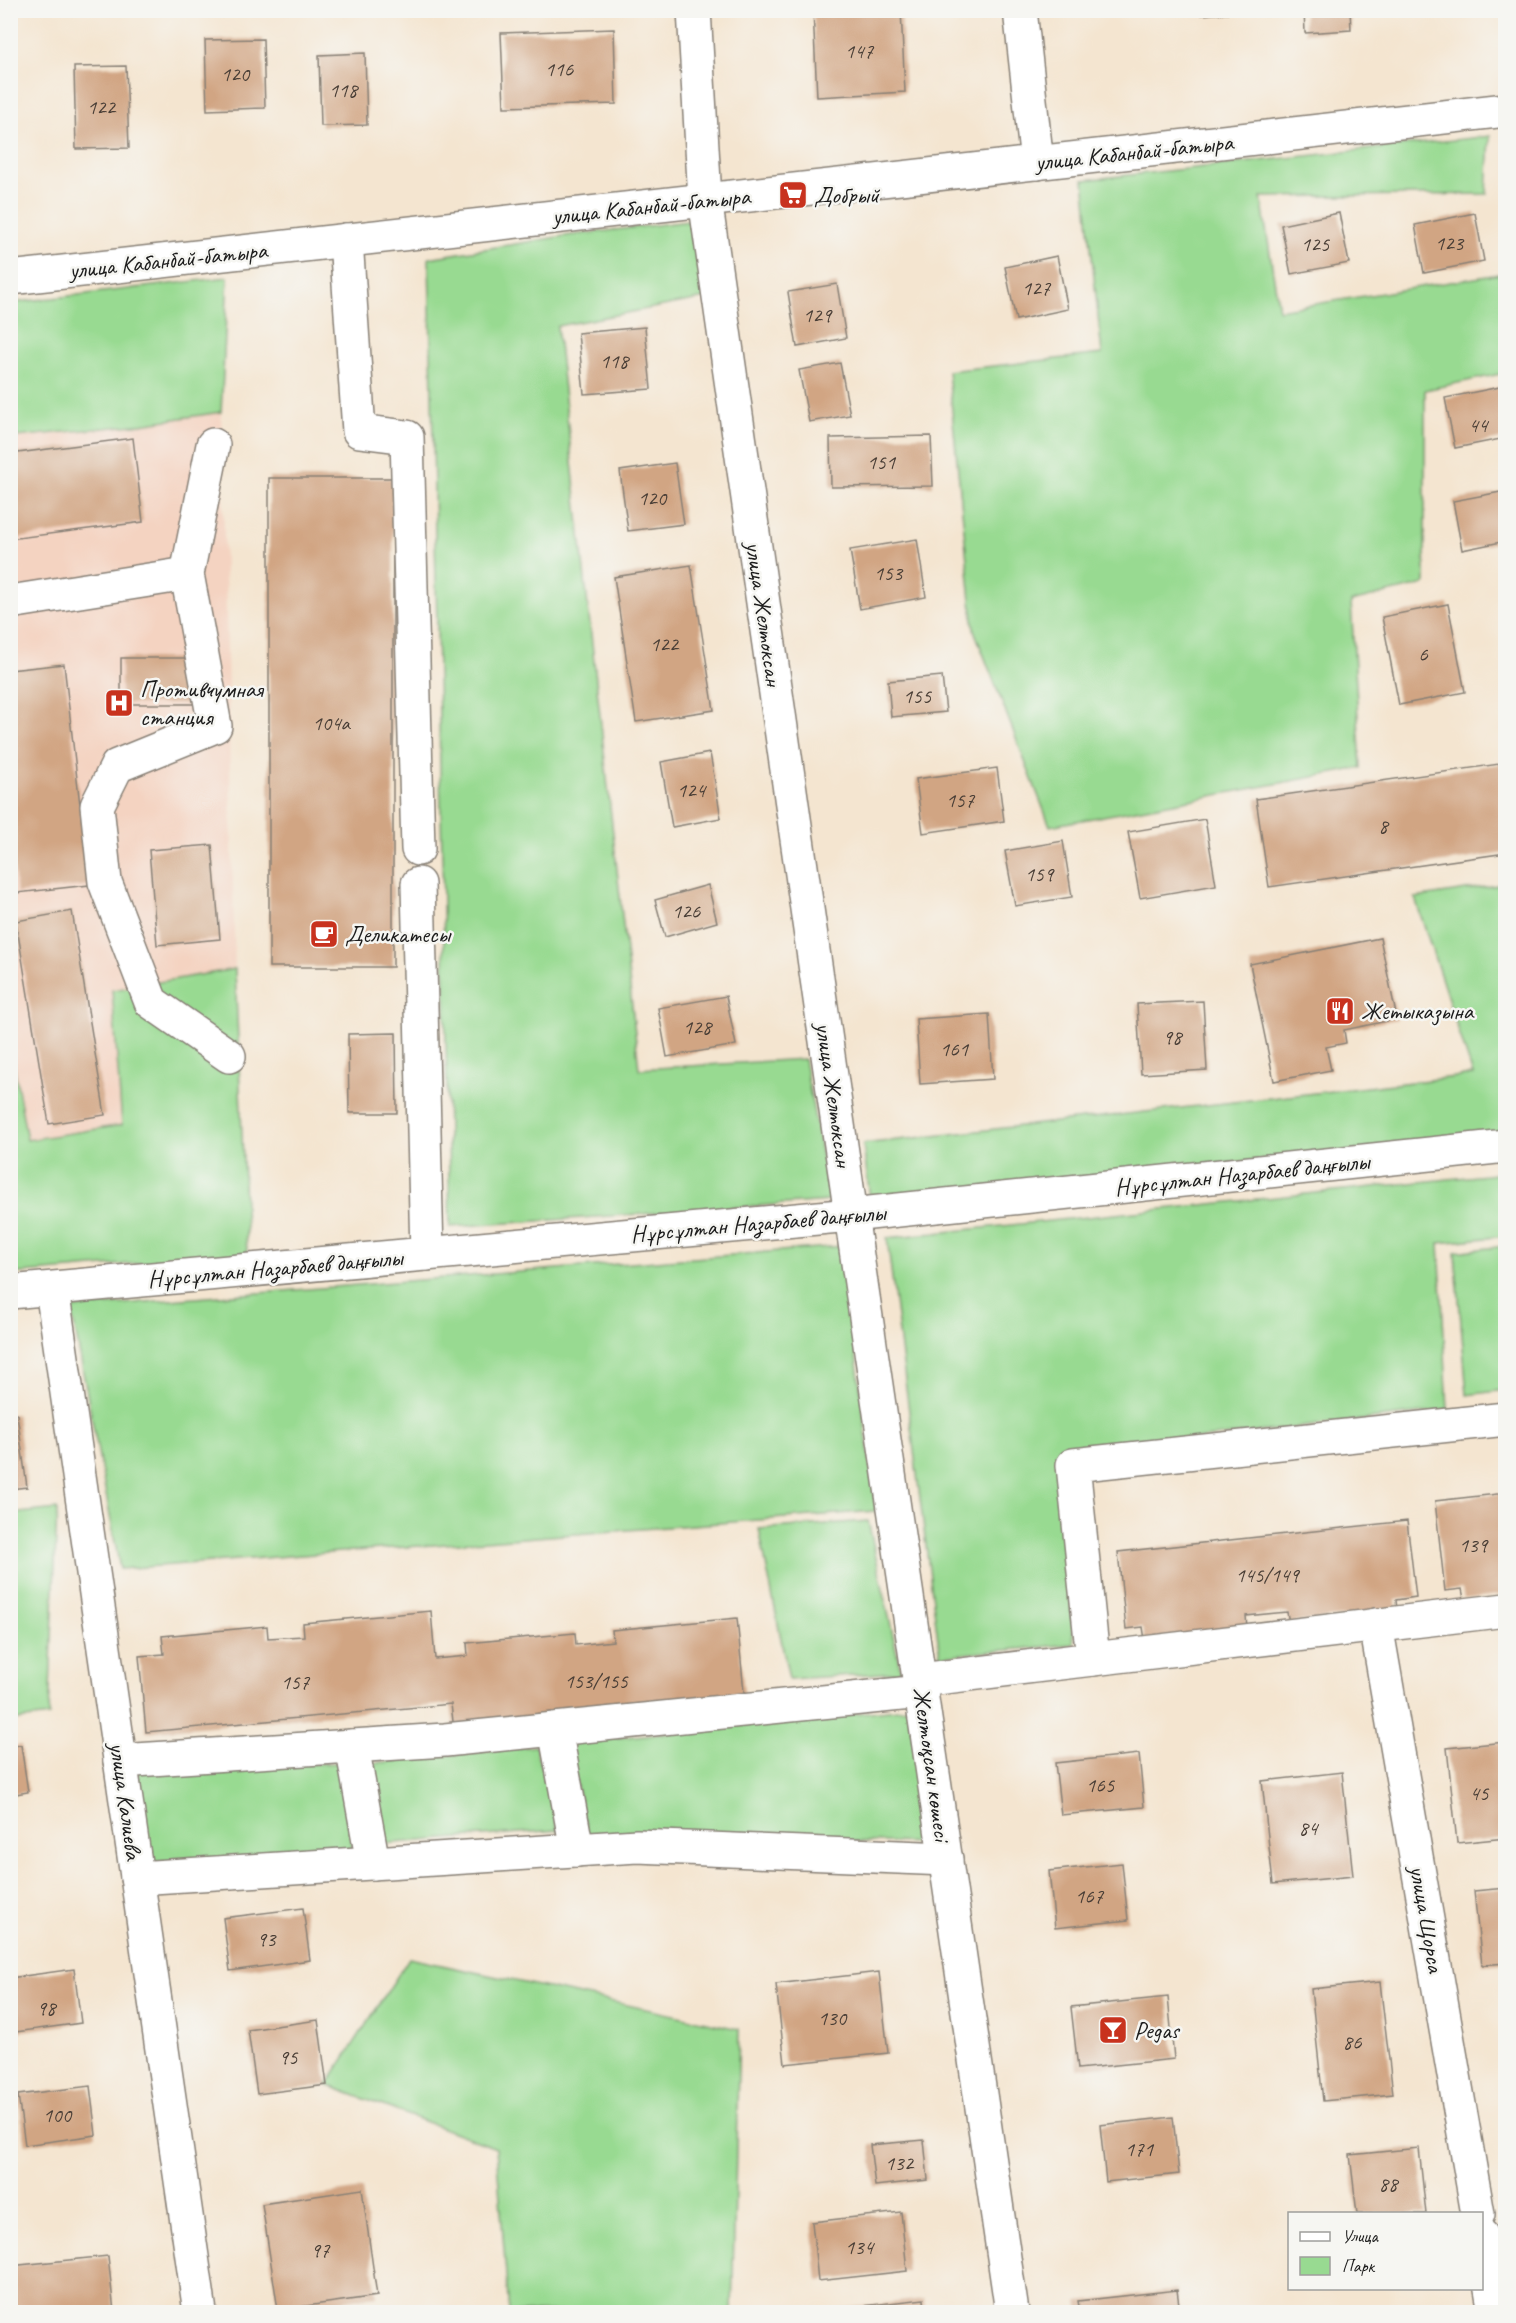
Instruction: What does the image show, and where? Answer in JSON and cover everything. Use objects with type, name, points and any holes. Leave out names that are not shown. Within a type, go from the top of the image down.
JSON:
[{"type":"main road","name":"улица Желтоксан","points":[[694,10],[705,199],[851,1215]]},
{"type":"main road","points":[[1020,10],[1037,163]]},
{"type":"main road","name":"улица Кабанбай-батыра","points":[[10,278],[1506,111]]},
{"type":"main road","points":[[346,240],[359,431],[407,437],[418,849]]},
{"type":"main road","points":[[213,445],[187,574],[215,726],[117,766],[97,806],[105,882],[151,1002],[229,1056]]},
{"type":"main road","points":[[10,602],[187,574]]},
{"type":"main road","points":[[418,884],[427,1254]]},
{"type":"main road","name":"Нұрсұлтан Назарбаев даңғылы","points":[[10,1292],[851,1215],[1506,1146]]},
{"type":"main road","name":"Желтоқсан көшесі","points":[[851,1215],[1012,2313]]},
{"type":"main road","name":"улица Калиева","points":[[52,1289],[200,2313]]},
{"type":"main road","points":[[1093,1659],[1073,1465],[1506,1419]]},
{"type":"main road","points":[[120,1761],[445,1740],[555,1729],[921,1686],[1138,1653],[1506,1610]]},
{"type":"main road","name":"улица Щорса","points":[[1376,1625],[1478,2212]]},
{"type":"main road","points":[[555,1729],[577,1850]]},
{"type":"main road","points":[[351,1746],[373,1863]]},
{"type":"main road","points":[[137,1878],[637,1846],[946,1858]]},
{"type":"main road","points":[[1483,2242],[1495,2313]]},
{"type":"shaded area","name":"Противчумная станция","points":[[10,408],[17,437],[134,425],[221,412],[235,969],[247,1254],[11,1274]]},
{"type":"green space","points":[[1490,136],[1487,194],[1261,197],[1279,310],[1499,274],[1505,294],[1505,373],[1425,390],[1425,584],[1351,602],[1361,768],[1050,826],[974,630],[948,371],[1102,354],[1084,180]]},
{"type":"green space","points":[[689,221],[706,298],[557,326],[639,1069],[804,1059],[830,1201],[450,1227],[429,258],[564,236]]},
{"type":"green space","points":[[228,277],[221,412],[134,425],[17,437],[10,408],[11,303]]},
{"type":"green space","points":[[1505,884],[1505,1136],[870,1198],[863,1144],[1473,1075],[1415,898]]},
{"type":"green space","points":[[235,969],[247,1254],[11,1274],[10,1043],[27,1140],[122,1125],[112,990]]},
{"type":"green space","points":[[1505,1173],[1505,1236],[1439,1243],[1448,1410],[1058,1455],[1074,1644],[940,1656],[887,1238]]},
{"type":"green space","points":[[842,1246],[876,1511],[120,1569],[71,1308]]},
{"type":"green space","points":[[1505,1246],[1505,1390],[1467,1395],[1455,1252]]},
{"type":"green space","points":[[57,1509],[49,1716],[11,1721],[11,1514]]},
{"type":"green space","points":[[868,1521],[901,1672],[789,1679],[759,1529]]},
{"type":"green space","points":[[908,1708],[930,1843],[588,1836],[567,1743]]},
{"type":"green space","points":[[535,1746],[558,1830],[382,1844],[366,1764]]},
{"type":"green space","points":[[338,1763],[353,1851],[149,1863],[137,1770]]},
{"type":"green space","points":[[409,1958],[739,2029],[732,2312],[509,2312],[496,2148],[327,2085]]},
{"type":"building","points":[[813,10],[901,10],[905,92],[817,97]]},
{"type":"building","points":[[1202,10],[1241,10],[1241,12],[1202,15]]},
{"type":"building","points":[[1304,10],[1350,10],[1351,30],[1305,33]]},
{"type":"building","points":[[614,29],[616,104],[504,107],[501,33]]},
{"type":"building","points":[[263,39],[265,108],[207,110],[205,40]]},
{"type":"building","points":[[365,53],[367,125],[321,126],[319,55]]},
{"type":"building","points":[[126,66],[129,148],[76,149],[74,67]]},
{"type":"building","points":[[1339,213],[1349,263],[1291,274],[1281,225]]},
{"type":"building","points":[[1475,213],[1484,261],[1424,273],[1415,225]]},
{"type":"building","points":[[1057,256],[1068,309],[1016,320],[1005,267]]},
{"type":"building","points":[[837,284],[846,338],[797,347],[788,292]]},
{"type":"building","points":[[645,327],[651,389],[584,394],[578,333]]},
{"type":"building","points":[[840,363],[850,415],[809,422],[799,370]]},
{"type":"building","points":[[1500,387],[1506,413],[1506,438],[1455,448],[1445,398]]},
{"type":"building","points":[[931,436],[933,486],[831,487],[830,438]]},
{"type":"building","points":[[133,438],[143,522],[10,539],[10,454]]},
{"type":"building","points":[[675,463],[684,524],[628,531],[620,471]]},
{"type":"building","points":[[269,478],[393,478],[393,967],[269,967]]},
{"type":"building","points":[[1506,491],[1506,541],[1462,550],[1453,501]]},
{"type":"building","points":[[917,539],[926,597],[860,609],[850,550]]},
{"type":"building","points":[[691,565],[714,710],[636,722],[614,577]]},
{"type":"building","points":[[1448,604],[1465,692],[1399,705],[1382,617]]},
{"type":"building","points":[[121,658],[195,658],[195,704],[121,704]]},
{"type":"building","points":[[64,664],[89,885],[17,893],[10,835],[10,670]]},
{"type":"building","points":[[942,676],[946,712],[891,717],[888,681]]},
{"type":"building","points":[[710,753],[721,818],[672,827],[661,762]]},
{"type":"building","points":[[1506,763],[1506,853],[1269,887],[1256,799]]},
{"type":"building","points":[[997,768],[1004,821],[923,833],[916,779]]},
{"type":"building","points":[[1205,819],[1216,885],[1140,898],[1128,832]]},
{"type":"building","points":[[1063,841],[1072,897],[1015,906],[1005,851]]},
{"type":"building","points":[[212,845],[220,939],[157,945],[149,850]]},
{"type":"building","points":[[708,885],[717,922],[665,937],[655,900]]},
{"type":"building","points":[[72,911],[105,1115],[49,1124],[16,921]]},
{"type":"building","points":[[1380,938],[1397,1019],[1344,1030],[1346,1043],[1326,1047],[1331,1070],[1274,1081],[1250,964]]},
{"type":"building","points":[[726,996],[736,1045],[667,1057],[658,1008]]},
{"type":"building","points":[[1203,1001],[1207,1070],[1141,1074],[1137,1004]]},
{"type":"building","points":[[989,1014],[993,1079],[920,1084],[916,1019]]},
{"type":"building","points":[[396,1033],[397,1113],[349,1113],[348,1034]]},
{"type":"building","points":[[17,1414],[27,1487],[10,1489],[10,1415]]},
{"type":"building","points":[[1506,1493],[1506,1594],[1464,1599],[1462,1589],[1445,1591],[1435,1501]]},
{"type":"building","points":[[1407,1521],[1416,1597],[1396,1600],[1397,1610],[1289,1623],[1287,1612],[1246,1616],[1247,1628],[1145,1640],[1143,1627],[1126,1629],[1118,1552]]},
{"type":"building","points":[[431,1611],[435,1659],[468,1656],[467,1643],[575,1633],[576,1645],[613,1641],[612,1630],[737,1618],[745,1703],[454,1730],[451,1704],[146,1732],[139,1656],[164,1654],[162,1636],[267,1626],[268,1638],[304,1636],[303,1623]]},
{"type":"building","points":[[1505,1742],[1506,1838],[1457,1843],[1447,1748]]},
{"type":"building","points":[[21,1745],[28,1792],[10,1795],[10,1746]]},
{"type":"building","points":[[1139,1754],[1144,1807],[1061,1815],[1055,1763]]},
{"type":"building","points":[[1342,1772],[1353,1876],[1273,1884],[1262,1781]]},
{"type":"building","points":[[1122,1863],[1128,1920],[1055,1928],[1049,1871]]},
{"type":"building","points":[[1506,1888],[1506,1963],[1482,1965],[1474,1891]]},
{"type":"building","points":[[303,1908],[310,1960],[230,1971],[223,1918]]},
{"type":"building","points":[[74,1969],[81,2023],[16,2032],[10,1978]]},
{"type":"building","points":[[879,1972],[888,2053],[785,2064],[776,1984]]},
{"type":"building","points":[[1380,1982],[1393,2094],[1323,2101],[1311,1989]]},
{"type":"building","points":[[1168,1997],[1174,2059],[1078,2069],[1071,2007]]},
{"type":"building","points":[[318,2020],[327,2085],[257,2094],[248,2030]]},
{"type":"building","points":[[90,2086],[96,2135],[25,2145],[18,2095]]},
{"type":"building","points":[[1173,2117],[1179,2174],[1106,2182],[1100,2125]]},
{"type":"building","points":[[924,2140],[928,2180],[875,2186],[870,2145]]},
{"type":"building","points":[[1419,2148],[1426,2212],[1357,2212],[1350,2155]]},
{"type":"building","points":[[362,2189],[377,2296],[278,2310],[262,2204]]},
{"type":"building","points":[[901,2212],[907,2271],[818,2281],[812,2222]]},
{"type":"building","points":[[108,2256],[114,2312],[10,2312],[10,2266]]},
{"type":"building","points":[[1177,2290],[1180,2312],[1080,2312],[1078,2301]]},
{"type":"building","points":[[924,2299],[925,2312],[828,2312],[828,2310]]},
{"type":"place","name":"Добрый","points":[[793,195]]},
{"type":"place","name":"Противчумная станция","points":[[119,703]]},
{"type":"place","name":"Деликатесы","points":[[324,934]]},
{"type":"place","name":"Жетыказына","points":[[1340,1011]]},
{"type":"place","name":"Pegas","points":[[1113,2030]]}]
